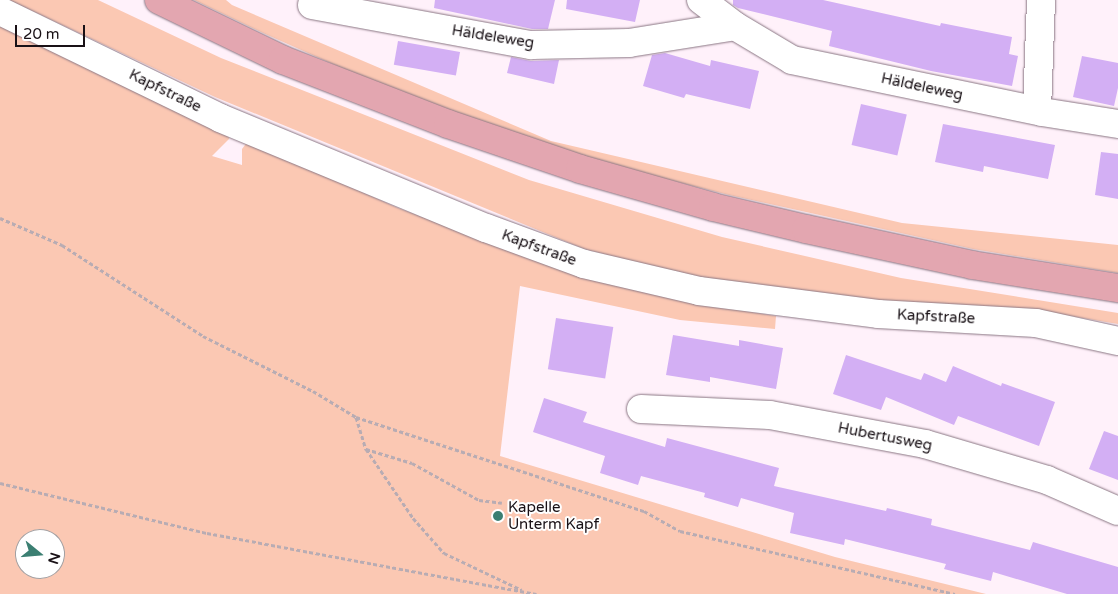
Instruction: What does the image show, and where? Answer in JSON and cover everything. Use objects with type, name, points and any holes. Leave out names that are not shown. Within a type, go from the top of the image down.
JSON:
[{"type":"main road","points":[[159,0],[283,60],[448,124],[580,169],[713,207],[806,229],[972,265],[1118,288]]},
{"type":"street","name":"Häldeleweg","points":[[701,0],[735,26],[792,60],[1036,110],[1118,124]]},
{"type":"street","points":[[1036,110],[1041,0]]},
{"type":"street","name":"Häldeleweg","points":[[312,5],[531,45],[629,43],[735,26]]},
{"type":"street","name":"Kapfstraße","points":[[0,11],[220,118],[486,228],[584,264],[699,291],[878,314],[1036,323],[1118,341]]},
{"type":"street","name":"Hubertusweg","points":[[641,409],[770,415],[926,444],[1047,480],[1118,511]]},
{"type":"path","points":[[0,218],[62,245],[203,336],[313,391],[356,417],[644,511],[680,532],[955,594]]},
{"type":"path","points":[[356,417],[366,449],[413,518],[444,553],[522,590]]},
{"type":"path","points":[[366,449],[412,464],[479,500],[502,503]]},
{"type":"path","points":[[0,483],[206,533],[536,594]]},
{"type":"shaded area","points":[[9,0],[98,0],[221,58],[529,180],[722,237],[901,278],[1118,313],[1118,324],[1028,309],[896,302],[714,283],[584,249],[215,97]]},
{"type":"shaded area","points":[[194,0],[226,0],[232,5],[551,141],[902,223],[1118,245],[1118,273],[973,249],[729,195],[558,152],[436,110]]},
{"type":"shaded area","points":[[0,24],[228,131],[229,139],[212,156],[242,165],[242,149],[248,141],[398,208],[585,276],[704,304],[776,316],[775,329],[680,320],[520,286],[500,456],[835,557],[986,594],[0,594]]},
{"type":"building","points":[[435,0],[555,0],[548,29],[532,29],[434,8]]},
{"type":"building","points":[[567,0],[640,0],[635,22],[566,9]]},
{"type":"building","points":[[733,0],[823,0],[940,26],[941,23],[1012,37],[1009,54],[1018,56],[1012,86],[931,71],[829,46],[832,31],[738,8],[733,5]]},
{"type":"building","points":[[398,41],[460,52],[456,76],[394,65]]},
{"type":"building","points":[[665,53],[710,66],[711,60],[759,71],[750,109],[686,94],[684,98],[643,86],[652,55]]},
{"type":"building","points":[[1082,56],[1118,63],[1118,88],[1114,106],[1073,97]]},
{"type":"building","points":[[511,57],[531,61],[559,60],[554,84],[507,73]]},
{"type":"building","points":[[861,104],[907,115],[897,155],[852,145]]},
{"type":"building","points":[[943,124],[1055,145],[1048,179],[984,166],[983,172],[935,162]]},
{"type":"building","points":[[1101,152],[1118,154],[1118,199],[1095,195]]},
{"type":"building","points":[[556,318],[613,327],[605,378],[548,369]]},
{"type":"building","points":[[673,335],[739,346],[739,340],[783,348],[776,389],[710,377],[710,382],[666,375]]},
{"type":"building","points":[[846,355],[921,380],[924,373],[946,382],[953,366],[1001,386],[1002,383],[1055,402],[1039,446],[958,416],[954,425],[886,397],[881,410],[833,394]]},
{"type":"building","points":[[544,398],[587,412],[583,422],[665,447],[667,438],[779,468],[774,486],[886,511],[887,508],[932,519],[931,525],[1030,550],[1033,542],[1118,567],[1118,594],[1067,594],[993,572],[991,581],[944,569],[946,564],[845,539],[844,545],[790,533],[794,513],[741,498],[738,507],[704,497],[705,493],[641,476],[638,485],[600,473],[605,456],[533,432]]},
{"type":"building","points":[[1104,431],[1118,436],[1118,480],[1089,469]]},
{"type":"place","name":"Kapelle Unterm Kapf","points":[[498,516]]}]
